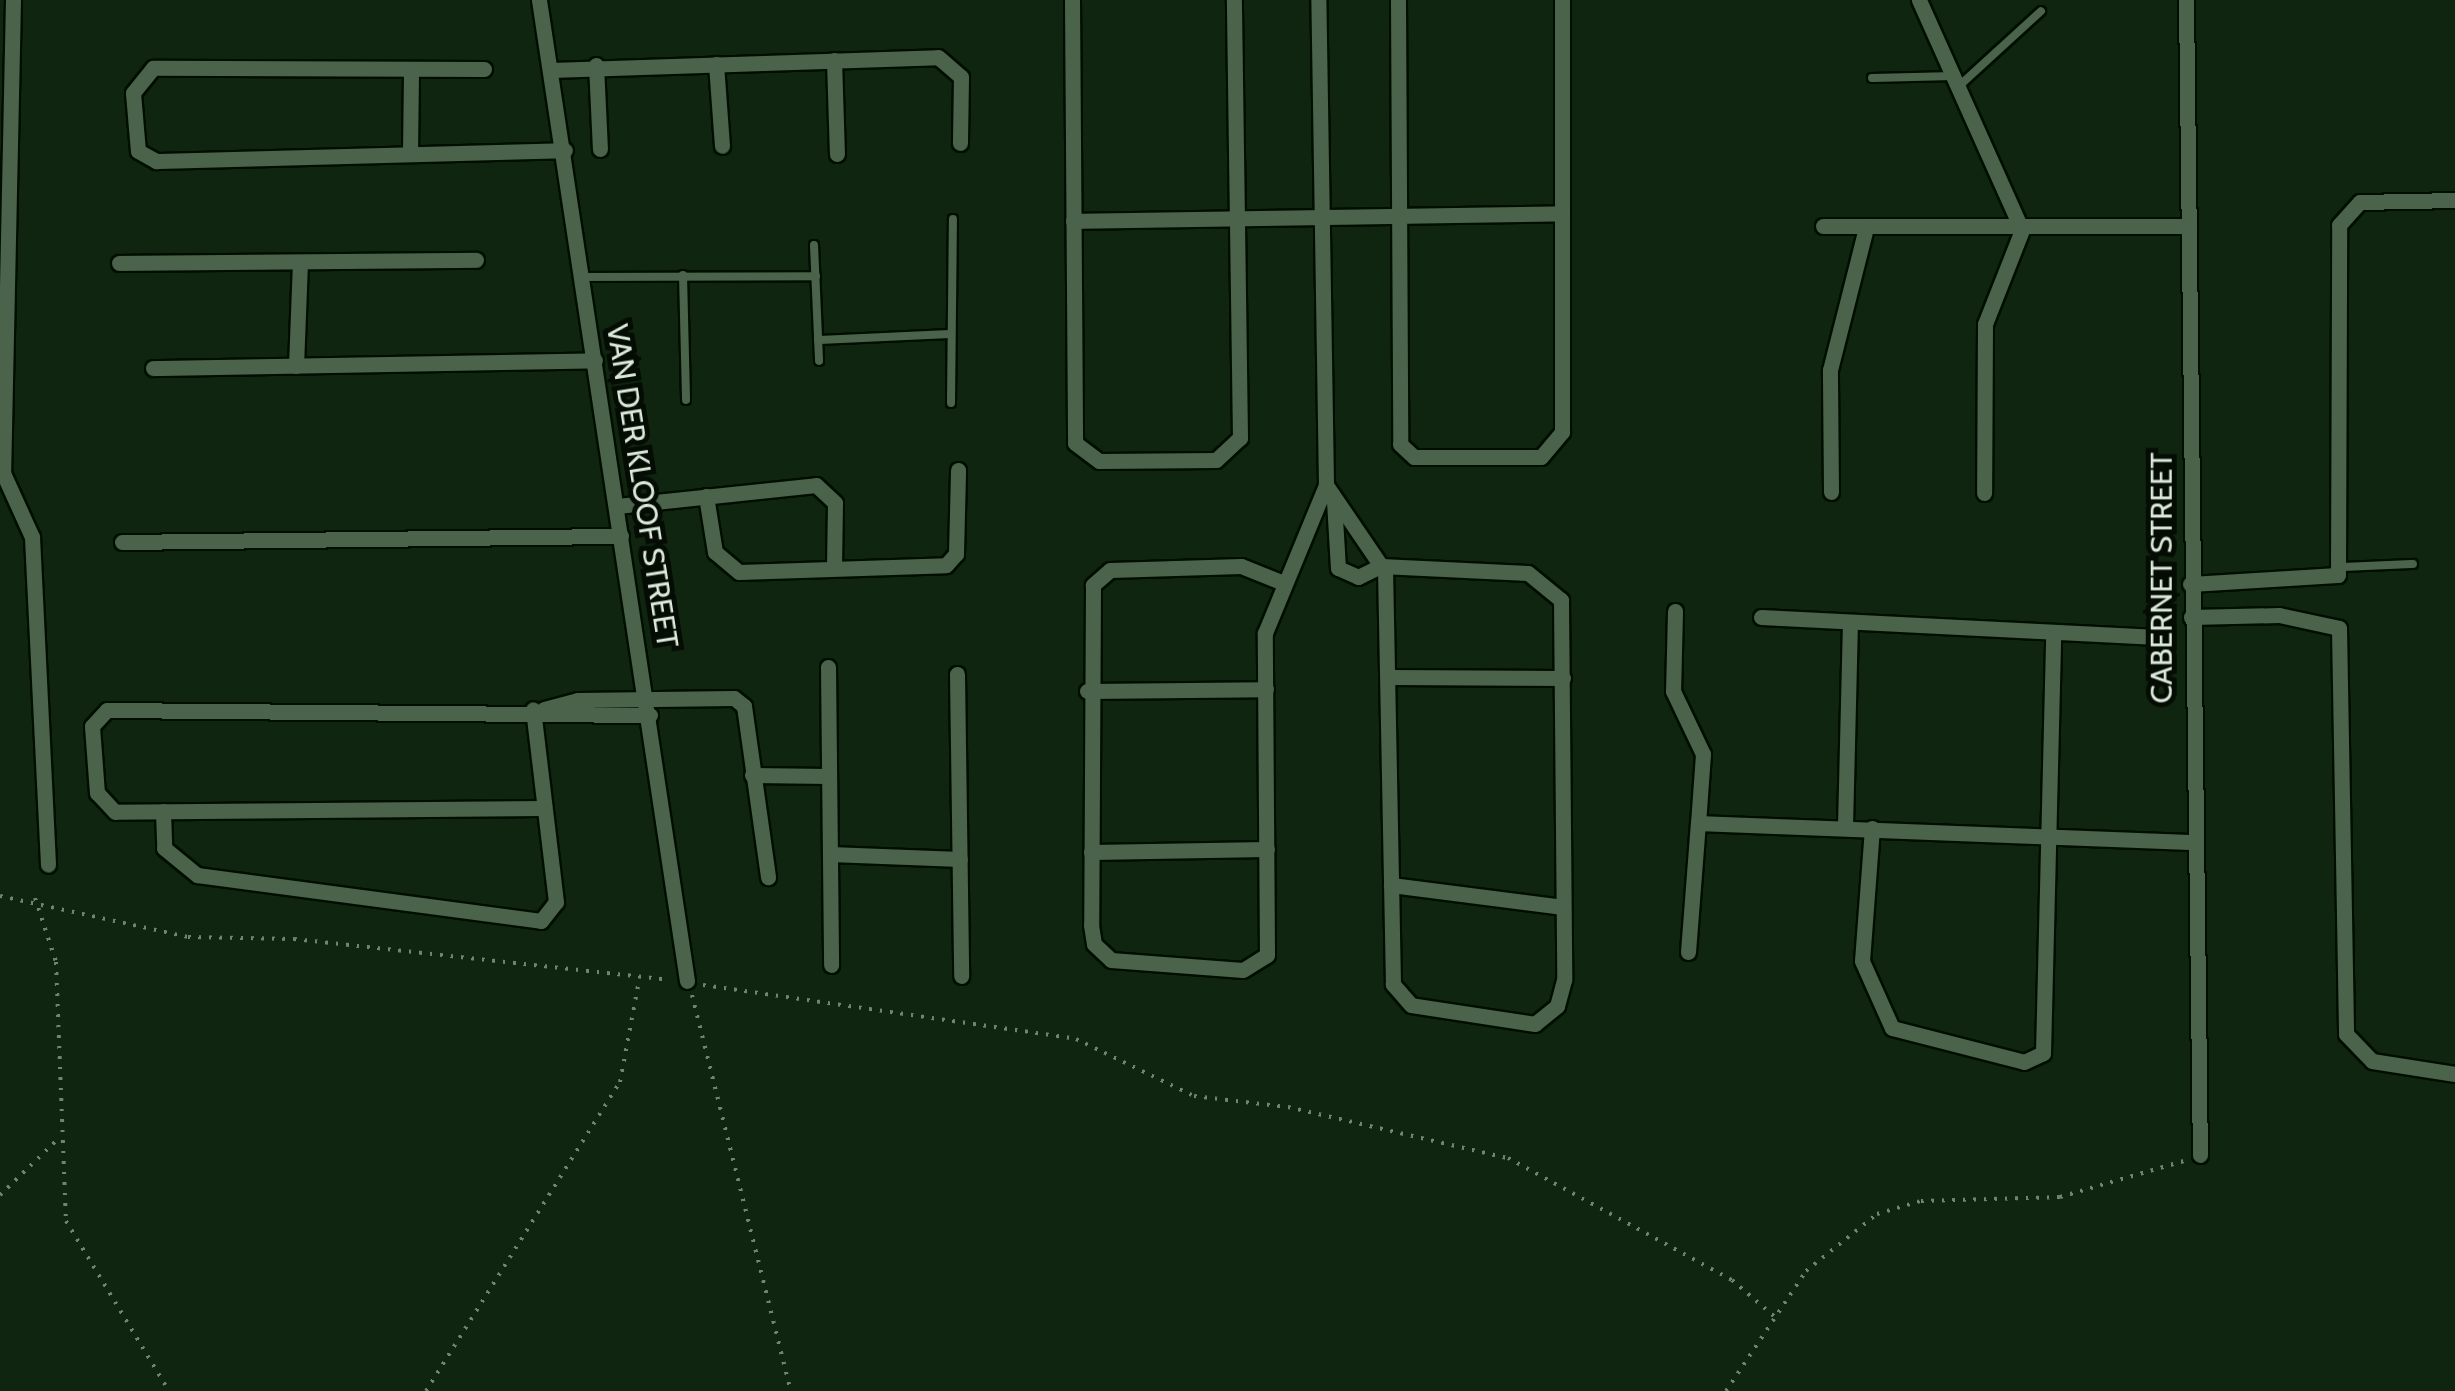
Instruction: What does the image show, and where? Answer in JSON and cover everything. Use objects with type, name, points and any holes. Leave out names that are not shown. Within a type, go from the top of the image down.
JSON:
[{"type":"street","points":[[13,0],[2,473],[32,537],[48,865]]},
{"type":"street","name":"VAN DER KLOOF STREET","points":[[539,0],[566,150],[688,980]]},
{"type":"street","points":[[1072,0],[1075,443],[1100,461],[1216,460],[1233,451],[1243,416],[1234,0]]},
{"type":"street","points":[[1318,0],[1319,217],[1330,492],[1338,568],[1358,577],[1383,567],[1543,578],[1561,600],[1564,980],[1558,1006],[1535,1024],[1398,996],[1391,884],[1383,567],[1330,492]]},
{"type":"street","points":[[1398,0],[1400,444],[1414,457],[1540,457],[1562,432],[1562,0]]},
{"type":"street","points":[[1919,0],[2022,230],[1985,324],[1984,493]]},
{"type":"street","name":"CABERNET STREET","points":[[2186,0],[2189,842],[2200,1156]]},
{"type":"street","points":[[551,70],[834,60],[950,63],[960,78],[960,143]]},
{"type":"street","points":[[834,60],[837,154]]},
{"type":"street","points":[[716,64],[722,146]]},
{"type":"street","points":[[596,66],[600,148]]},
{"type":"street","points":[[484,69],[153,68],[133,93],[138,151],[156,161],[566,150]]},
{"type":"street","points":[[410,154],[412,69]]},
{"type":"street","points":[[2190,584],[2335,578],[2341,567],[2338,225],[2360,202],[2455,200]]},
{"type":"street","points":[[1073,221],[1562,213]]},
{"type":"street","points":[[1823,226],[2022,230],[2186,226]]},
{"type":"street","points":[[1831,492],[1830,370],[1866,228]]},
{"type":"street","points":[[119,263],[476,260]]},
{"type":"street","points":[[296,366],[300,262]]},
{"type":"street","points":[[153,368],[594,360]]},
{"type":"street","points":[[706,496],[725,566],[834,567],[954,561],[958,470]]},
{"type":"street","points":[[617,506],[706,496],[828,491],[834,567]]},
{"type":"street","points":[[1281,582],[1241,566],[1098,575],[1087,691],[1091,852],[1100,954],[1126,964],[1243,970],[1266,956],[1264,633],[1281,582],[1330,492]]},
{"type":"street","points":[[122,542],[621,536]]},
{"type":"street","points":[[1676,611],[1673,691],[1703,754],[1688,952]]},
{"type":"street","points":[[2191,617],[2279,615],[2339,628],[2346,1034],[2372,1061],[2455,1074]]},
{"type":"street","points":[[1761,617],[2157,637]]},
{"type":"street","points":[[1846,826],[1850,622]]},
{"type":"street","points":[[1872,828],[1861,949],[1882,1014],[1919,1042],[2024,1062],[2050,1040],[2053,634]]},
{"type":"street","points":[[828,666],[831,965]]},
{"type":"street","points":[[958,674],[962,976]]},
{"type":"street","points":[[1388,677],[1563,678]]},
{"type":"street","points":[[1087,691],[1266,689]]},
{"type":"street","points":[[610,707],[647,697],[734,698],[744,706],[768,877]]},
{"type":"street","points":[[544,808],[163,811],[104,804],[92,775],[97,714],[610,707],[650,715]]},
{"type":"street","points":[[163,811],[164,848],[197,875],[532,923],[556,902],[544,808],[539,709]]},
{"type":"street","points":[[752,776],[829,776]]},
{"type":"street","points":[[1698,824],[1846,826],[2189,842]]},
{"type":"street","points":[[1091,852],[1266,849]]},
{"type":"street","points":[[830,854],[960,859]]},
{"type":"street","points":[[1391,884],[1562,908]]},
{"type":"lane","points":[[1872,78],[1956,81],[2041,12]]},
{"type":"lane","points":[[952,404],[953,219]]},
{"type":"lane","points":[[814,244],[819,361]]},
{"type":"lane","points":[[684,275],[686,400]]},
{"type":"lane","points":[[582,277],[816,276]]},
{"type":"lane","points":[[818,340],[951,334]]},
{"type":"lane","points":[[2341,567],[2413,564]]},
{"type":"path","points":[[0,896],[35,898],[188,937],[294,939],[640,980],[688,980],[744,997],[1076,1039],[1194,1096],[1288,1107],[1508,1158],[1732,1280],[1775,1318]]},
{"type":"path","points":[[35,898],[56,962],[66,1222],[169,1391]]},
{"type":"path","points":[[426,1391],[620,1082],[640,980]]},
{"type":"path","points":[[688,980],[790,1391]]},
{"type":"path","points":[[0,1195],[60,1137]]},
{"type":"path","points":[[1726,1391],[1806,1271],[1877,1214],[1921,1201],[2078,1194],[2200,1156]]}]
